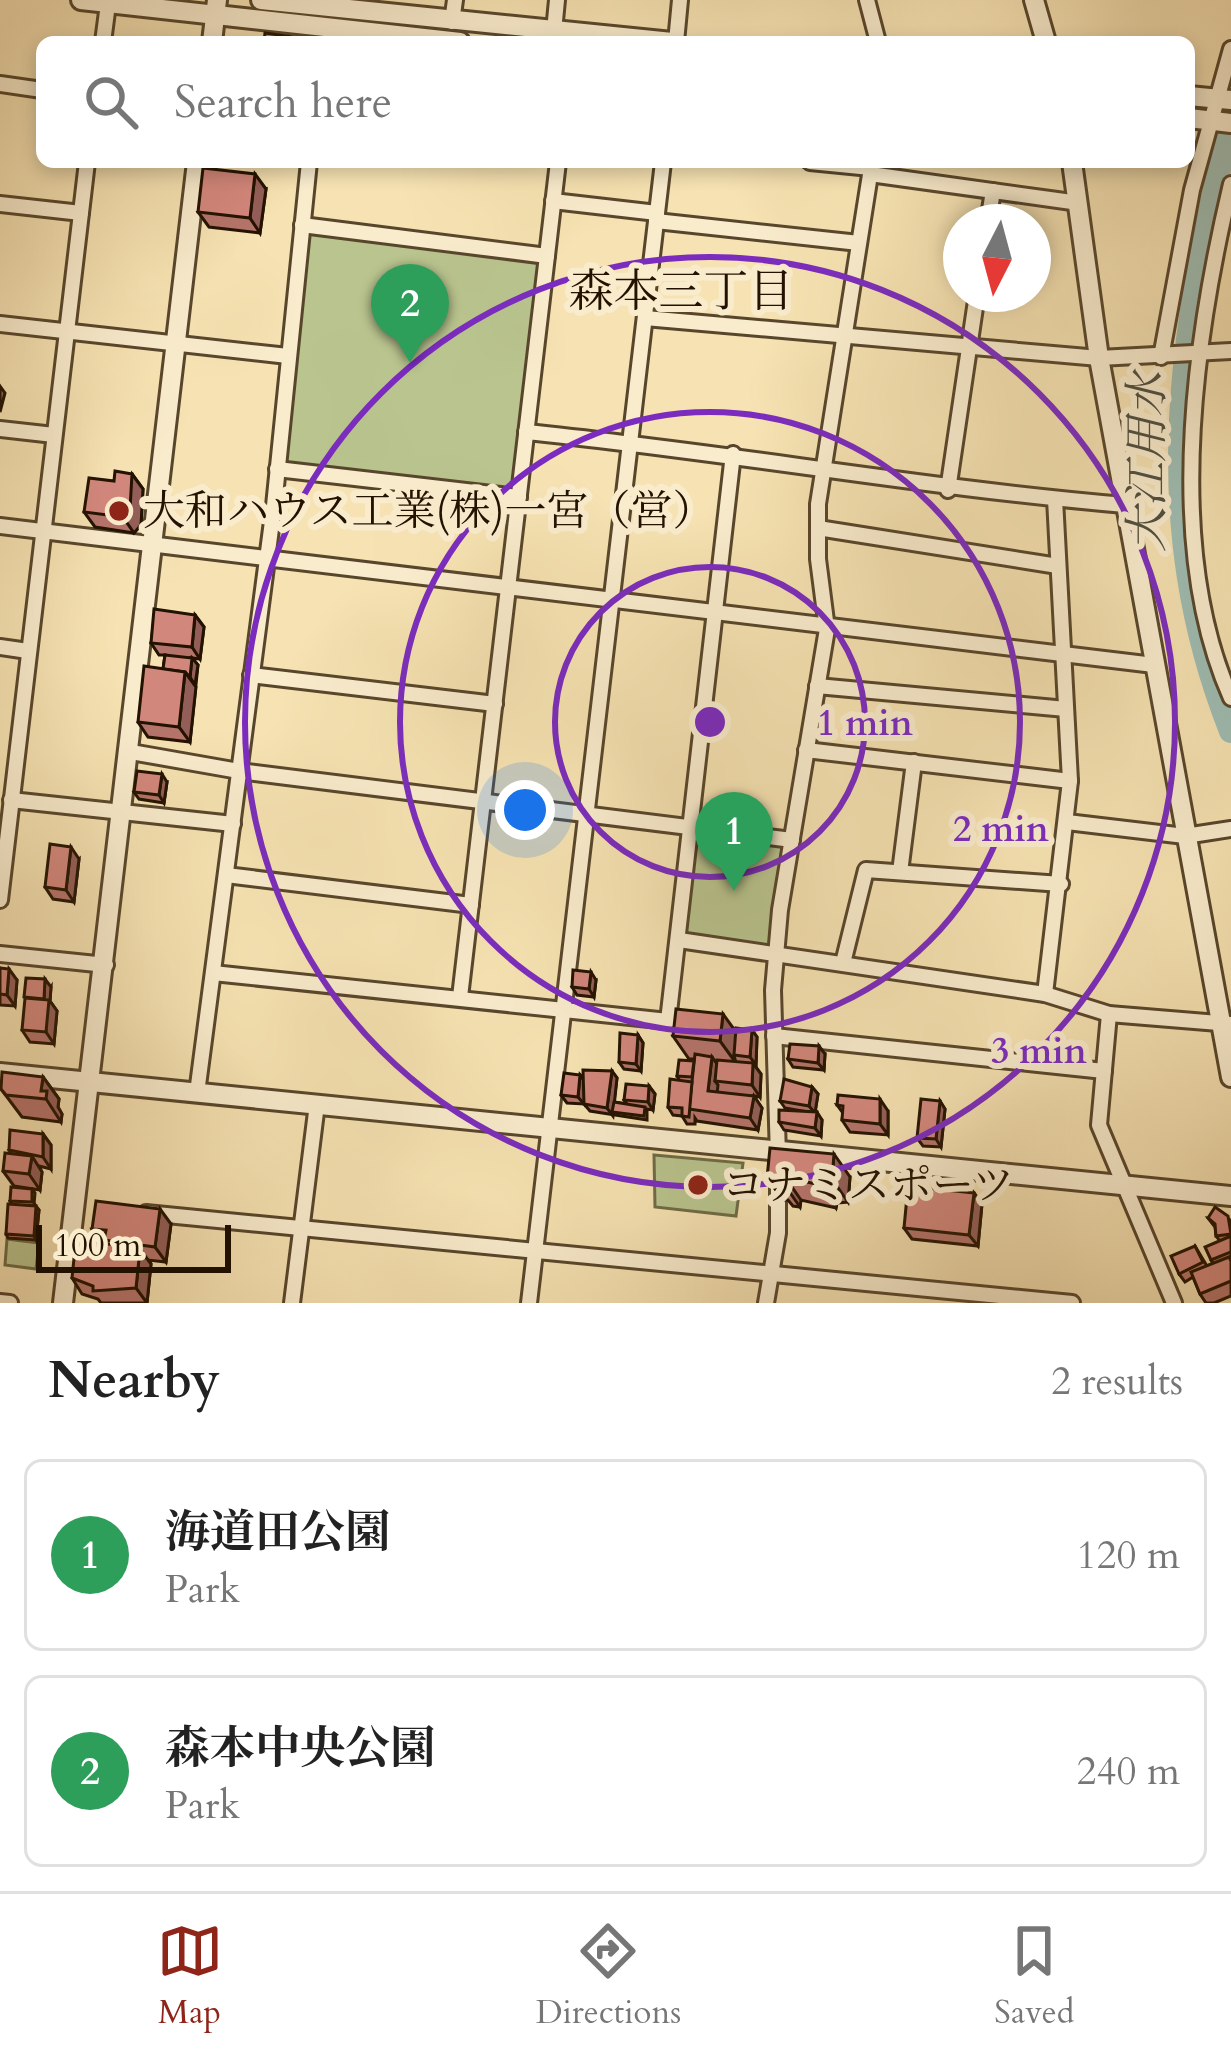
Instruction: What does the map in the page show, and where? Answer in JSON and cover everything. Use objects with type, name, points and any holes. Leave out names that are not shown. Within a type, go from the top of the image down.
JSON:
[{"type":"street","points":[[81,0],[216,8],[321,36],[554,31],[609,36]]},
{"type":"street","points":[[261,0],[352,5],[449,35]]},
{"type":"street","points":[[449,35],[454,0]]},
{"type":"street","points":[[554,31],[557,0]]},
{"type":"street","points":[[675,36],[680,0]]},
{"type":"street","points":[[866,0],[876,36]]},
{"type":"street","points":[[1034,0],[1044,36]]},
{"type":"street","points":[[104,36],[108,4]]},
{"type":"street","points":[[1164,356],[1219,122],[1231,49]]},
{"type":"street","points":[[0,84],[36,89]]},
{"type":"street","points":[[0,899],[86,168]]},
{"type":"street","points":[[64,1303],[80,1207],[90,1082],[196,168]]},
{"type":"street","points":[[197,1093],[267,558],[308,168]]},
{"type":"street","points":[[460,997],[512,591],[557,168]]},
{"type":"street","points":[[529,1303],[631,443],[656,217],[657,168]]},
{"type":"street","points":[[766,1303],[778,1233],[777,951],[827,628],[818,528],[823,466],[871,168],[1079,203]]},
{"type":"street","points":[[1073,168],[1125,505],[1185,836],[1226,1025],[1231,1076]]},
{"type":"street","points":[[1231,184],[1192,400],[1199,595],[1231,698]]},
{"type":"street","points":[[991,204],[993,191]]},
{"type":"street","points":[[553,201],[859,243]]},
{"type":"street","points":[[0,204],[80,213]]},
{"type":"street","points":[[302,224],[547,256]]},
{"type":"street","points":[[948,490],[974,312]]},
{"type":"street","points":[[645,318],[1100,358],[1231,351]]},
{"type":"street","points":[[0,323],[288,356]]},
{"type":"street","points":[[0,429],[54,435]]},
{"type":"street","points":[[526,432],[823,466],[948,490],[1125,505]]},
{"type":"street","points":[[214,974],[668,1021],[733,454]]},
{"type":"street","points":[[277,469],[519,497]]},
{"type":"street","points":[[1045,994],[1070,781],[1055,499]]},
{"type":"street","points":[[0,526],[1154,665]]},
{"type":"street","points":[[818,528],[1058,566]]},
{"type":"street","points":[[0,647],[28,651]]},
{"type":"street","points":[[251,674],[495,704]]},
{"type":"street","points":[[817,686],[1066,709]]},
{"type":"street","points":[[0,746],[17,748]]},
{"type":"street","points":[[806,750],[1070,781]]},
{"type":"street","points":[[130,752],[239,771],[792,840]]},
{"type":"street","points":[[900,872],[914,763]]},
{"type":"street","points":[[11,800],[233,824]]},
{"type":"street","points":[[1067,822],[1185,836],[1231,829]]},
{"type":"street","points":[[843,963],[866,870],[1061,884]]},
{"type":"street","points":[[226,875],[471,905]]},
{"type":"street","points":[[680,940],[1045,994],[1109,1014],[1226,1025]]},
{"type":"street","points":[[0,954],[106,965]]},
{"type":"street","points":[[1109,1014],[1099,1125],[1120,1185],[1174,1303]]},
{"type":"street","points":[[774,1036],[1104,1071]]},
{"type":"street","points":[[0,1073],[549,1132],[1231,1196]]},
{"type":"street","points":[[292,1303],[317,1104]]},
{"type":"street","points":[[129,1211],[1072,1303]]},
{"type":"street","points":[[896,1303],[897,1285]]},
{"type":"street","points":[[0,1302],[10,1303]]},
{"type":"green space","points":[[302,225],[547,256],[513,496],[277,469]]},
{"type":"green space","points":[[694,833],[785,846],[771,946],[685,935]]},
{"type":"green space","name":"コナミスポーツ","points":[[654,1155],[743,1163],[736,1216],[655,1207]]},
{"type":"green space","points":[[7,1239],[39,1243],[36,1269],[5,1265]]},
{"type":"building","points":[[203,168],[255,174],[250,218],[198,212]]},
{"type":"building","points":[[115,471],[132,474],[130,509],[123,517],[84,512],[89,478],[114,481]]},
{"type":"building","points":[[154,609],[195,615],[192,647],[151,643]]},
{"type":"building","points":[[165,655],[192,658],[190,677],[163,669]]},
{"type":"building","points":[[144,666],[185,672],[179,727],[138,722]]},
{"type":"building","points":[[137,771],[162,774],[159,795],[134,792]]},
{"type":"building","points":[[50,844],[71,847],[66,890],[45,887]]},
{"type":"building","points":[[0,968],[9,969],[7,995],[0,994]]},
{"type":"building","points":[[573,970],[591,972],[589,989],[572,987]]},
{"type":"building","points":[[26,978],[45,979],[44,999],[24,997]]},
{"type":"building","points":[[25,998],[49,1000],[46,1032],[22,1030]]},
{"type":"building","points":[[676,1009],[723,1014],[720,1041],[673,1036]]},
{"type":"building","points":[[736,1028],[752,1030],[750,1057],[734,1055]]},
{"type":"building","points":[[620,1033],[638,1035],[636,1064],[619,1062]]},
{"type":"building","points":[[790,1044],[819,1046],[818,1063],[788,1059]]},
{"type":"building","points":[[695,1054],[712,1057],[708,1091],[754,1096],[750,1118],[689,1109]]},
{"type":"building","points":[[679,1060],[694,1061],[692,1077],[677,1076]]},
{"type":"building","points":[[717,1060],[753,1063],[752,1085],[715,1081]]},
{"type":"building","points":[[583,1070],[612,1071],[607,1108],[584,1104]]},
{"type":"building","points":[[2,1072],[43,1077],[41,1091],[47,1091],[46,1099],[6,1095],[1,1089]]},
{"type":"building","points":[[564,1073],[580,1075],[578,1097],[561,1095]]},
{"type":"building","points":[[670,1079],[692,1082],[689,1117],[682,1116],[682,1108],[668,1107]]},
{"type":"building","points":[[784,1079],[812,1087],[809,1106],[780,1101]]},
{"type":"building","points":[[626,1084],[649,1086],[648,1102],[624,1100]]},
{"type":"building","points":[[838,1095],[880,1099],[880,1124],[842,1120]]},
{"type":"building","points":[[921,1099],[940,1101],[936,1139],[917,1138]]},
{"type":"building","points":[[614,1102],[645,1107],[644,1116],[612,1112]]},
{"type":"building","points":[[779,1110],[817,1112],[815,1128],[779,1122]]},
{"type":"building","points":[[10,1130],[43,1134],[43,1157],[9,1150]]},
{"type":"building","points":[[770,1148],[834,1154],[832,1179],[821,1180],[820,1185],[785,1177],[784,1184],[777,1184],[778,1177],[767,1178]]},
{"type":"building","points":[[5,1153],[32,1156],[29,1174],[3,1171]]},
{"type":"building","points":[[908,1186],[974,1193],[969,1235],[904,1228]]},
{"type":"building","points":[[11,1187],[32,1189],[32,1202],[10,1201]]},
{"type":"building","points":[[96,1201],[160,1209],[155,1247],[104,1240],[106,1230],[92,1229]]},
{"type":"building","points":[[8,1204],[36,1206],[34,1236],[6,1234]]},
{"type":"building","points":[[1215,1207],[1228,1216],[1231,1234],[1216,1236],[1215,1224],[1208,1218]]},
{"type":"building","points":[[1231,1236],[1231,1252],[1211,1260],[1205,1247]]},
{"type":"building","points":[[76,1239],[140,1249],[136,1288],[93,1291],[93,1286],[72,1278]]},
{"type":"building","points":[[1195,1246],[1203,1262],[1179,1274],[1171,1256]]},
{"type":"building","points":[[1229,1257],[1231,1281],[1200,1294],[1191,1272]]},
{"type":"waterway","name":"大江用水","points":[[1231,118],[1198,274],[1181,426],[1181,501],[1189,577],[1205,653],[1231,731]]},
{"type":"place","name":"森本中央公園","points":[[410,363]]},
{"type":"place","name":"大和ハウス工業(株)一宮（営）","points":[[119,511]]},
{"type":"place","name":"海道田公園","points":[[734,891]]},
{"type":"place","name":"コナミスポーツ","points":[[698,1185]]},
{"type":"district","name":"森本三丁目","points":[[681,291]]}]
